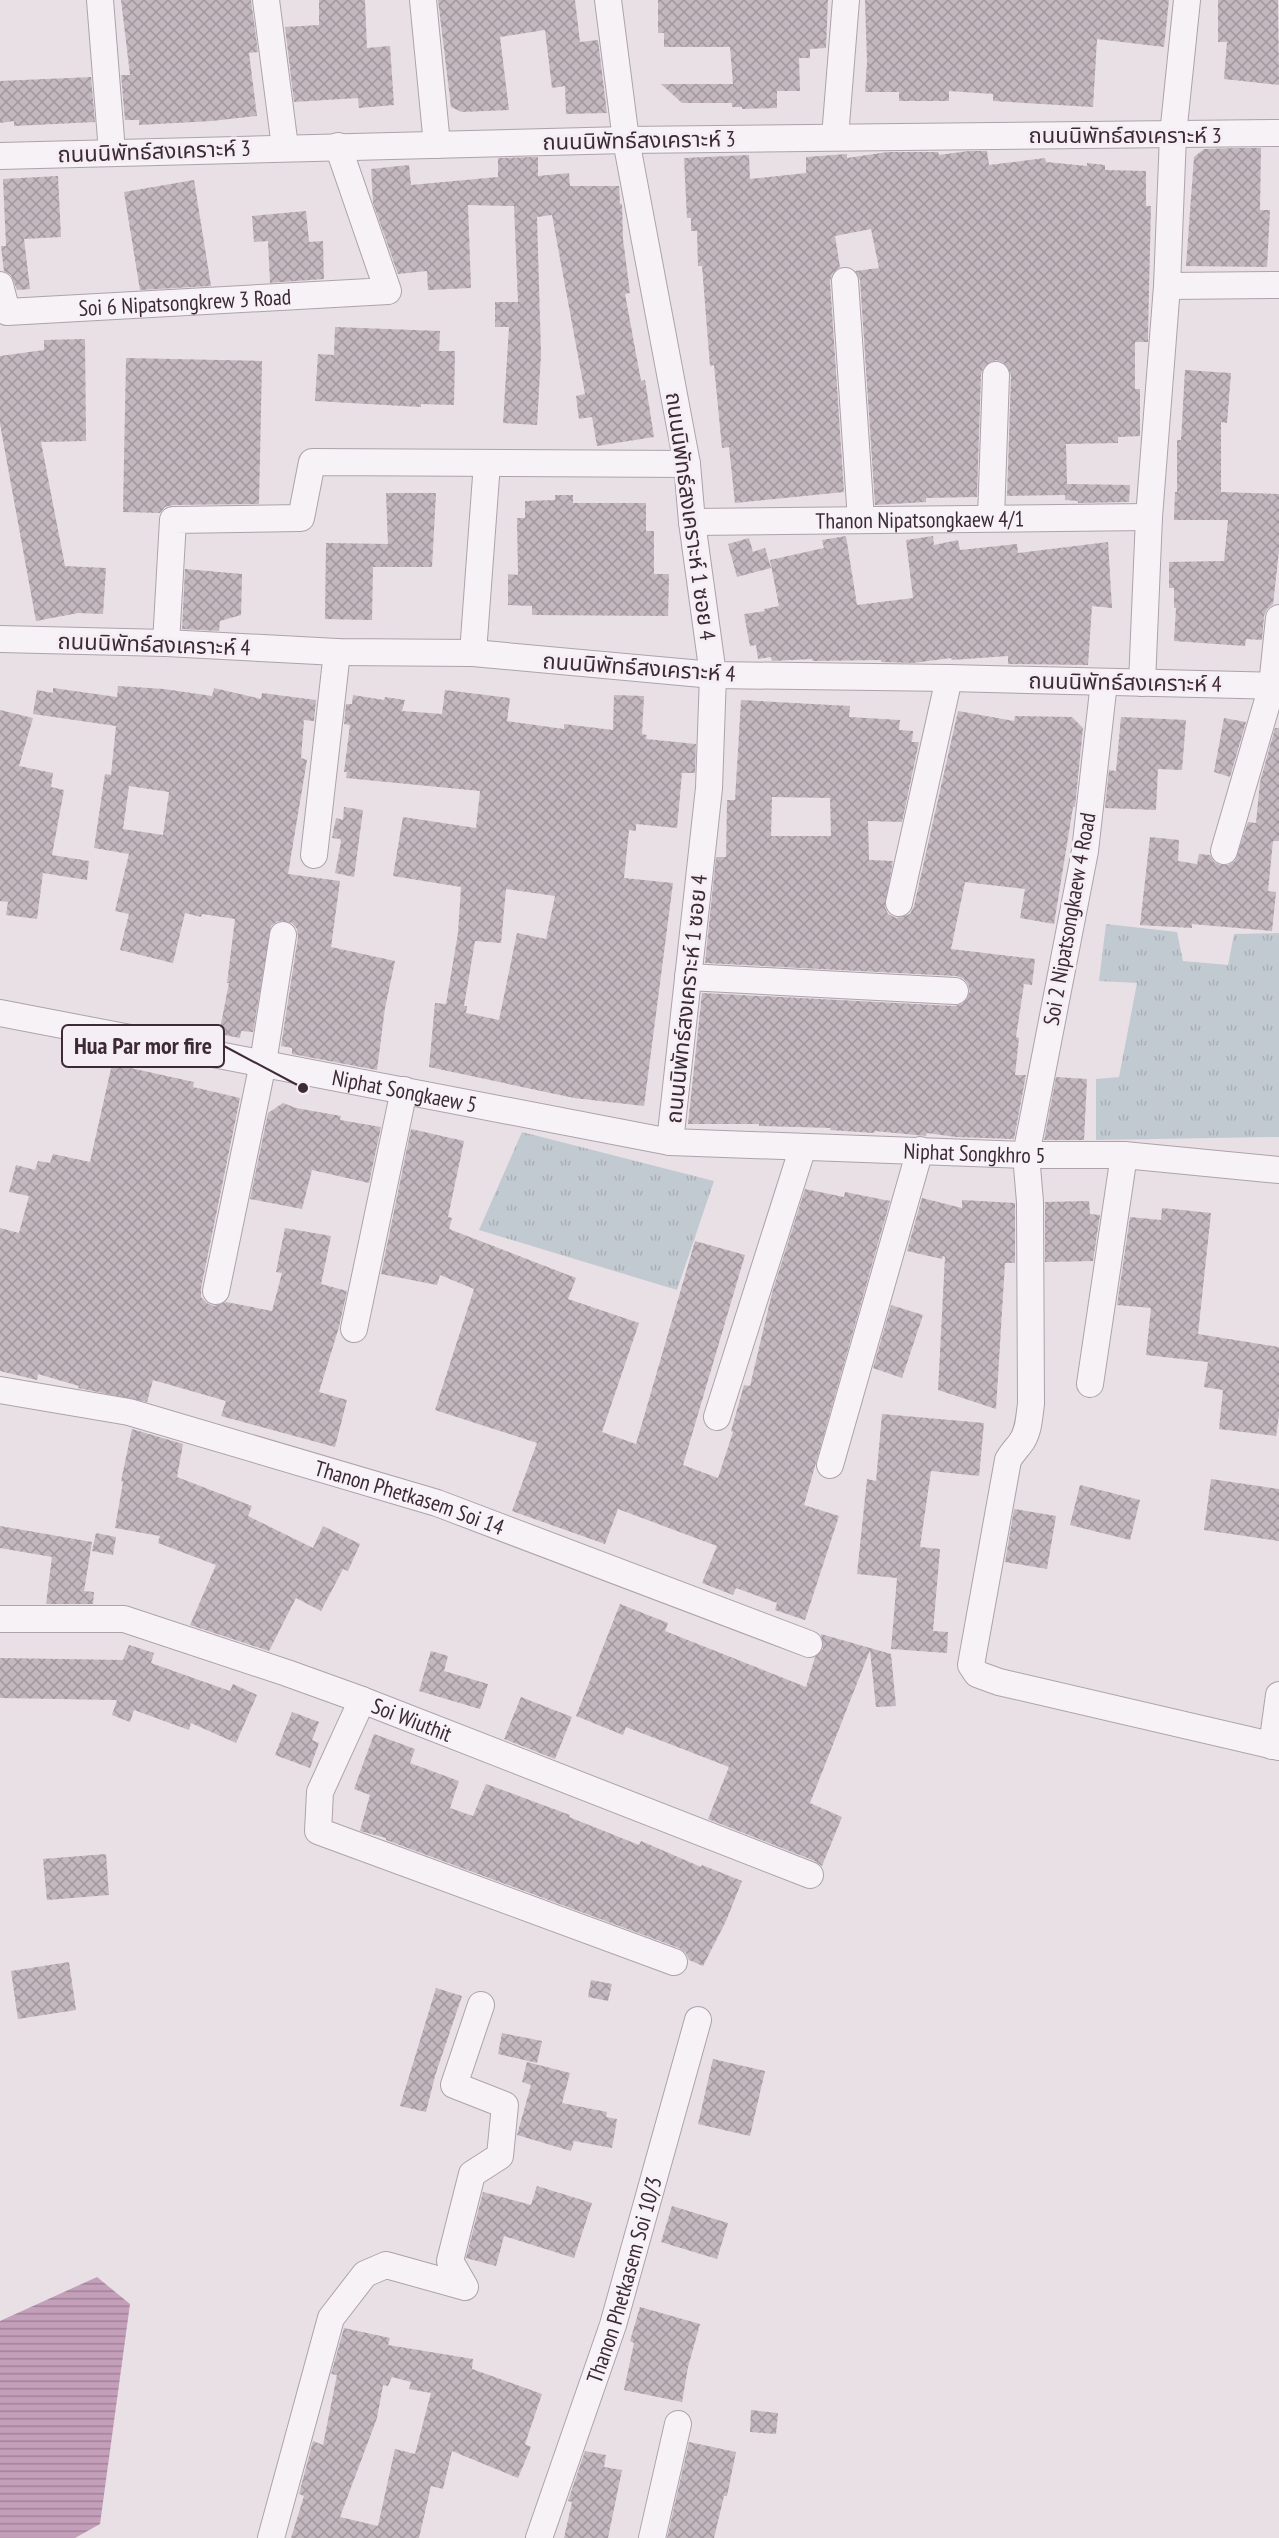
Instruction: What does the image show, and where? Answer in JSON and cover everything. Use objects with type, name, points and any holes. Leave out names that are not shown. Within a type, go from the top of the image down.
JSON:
[{"type":"street","points":[[100,0],[112,152]]},
{"type":"street","points":[[266,0],[285,147]]},
{"type":"street","points":[[423,0],[437,145]]},
{"type":"street","name":"ถนนนิพัทธ์สงเคราะห์ 1 ซอย 4","points":[[608,0],[626,140],[687,464],[692,522],[713,675],[709,788],[670,1142]]},
{"type":"street","points":[[835,137],[846,0]]},
{"type":"street","points":[[1142,682],[1149,517],[1167,286],[1173,135],[1187,0]]},
{"type":"street","name":"ถนนนิพัทธ์สงเคราะห์ 3","points":[[0,156],[626,140],[1279,133]]},
{"type":"street","name":"Soi 6 Nipatsongkrew 3 Road","points":[[0,285],[7,312],[388,291],[338,146]]},
{"type":"street","points":[[845,281],[861,520]]},
{"type":"street","points":[[1167,286],[1279,285]]},
{"type":"street","points":[[991,518],[996,375]]},
{"type":"street","points":[[166,643],[173,520],[301,518],[312,462],[687,464]]},
{"type":"street","points":[[473,653],[487,463]]},
{"type":"street","name":"Thanon Nipatsongkaew 4/1","points":[[692,522],[1149,517]]},
{"type":"street","points":[[1224,851],[1275,686],[1279,618]]},
{"type":"street","name":"ถนนนิพัทธ์สงเคราะห์ 4","points":[[0,639],[166,643],[337,652],[473,653],[713,675],[1275,686]]},
{"type":"street","points":[[314,855],[337,652]]},
{"type":"street","points":[[899,903],[949,678]]},
{"type":"street","name":"Soi 2 Nipatsongkaew 4 Road","points":[[1104,682],[1085,851],[1026,1155],[1030,1202],[1031,1404],[1028,1427],[1022,1442],[1008,1460],[971,1665],[976,1674],[999,1682],[1275,1747]]},
{"type":"street","points":[[216,1291],[263,1063],[283,935]]},
{"type":"street","points":[[688,977],[955,991]]},
{"type":"street","name":"Niphat Songkaew 5","points":[[0,1013],[670,1142]]},
{"type":"street","points":[[354,1329],[404,1090]]},
{"type":"street","name":"Niphat Songkhro 5","points":[[670,1142],[1026,1155],[1124,1155],[1279,1170]]},
{"type":"street","points":[[717,1417],[803,1147]]},
{"type":"street","points":[[830,1466],[920,1150]]},
{"type":"street","points":[[1090,1384],[1124,1155]]},
{"type":"street","name":"Thanon Phetkasem Soi 14","points":[[0,1390],[129,1412],[437,1503],[809,1644]]},
{"type":"street","name":"Soi Wiuthit","points":[[0,1619],[124,1619],[287,1672],[810,1875]]},
{"type":"street","points":[[1275,1747],[1279,1695]]},
{"type":"street","points":[[362,1700],[320,1792],[318,1831],[674,1962]]},
{"type":"street","points":[[271,2538],[331,2318],[365,2274],[386,2265],[465,2287],[450,2261],[472,2174],[500,2156],[505,2105],[454,2085],[482,2005]]},
{"type":"street","name":"Thanon Phetkasem Soi 10/3","points":[[539,2538],[613,2325],[698,2020]]},
{"type":"street","points":[[652,2538],[678,2424]]},
{"type":"green space","points":[[1106,924],[1177,932],[1183,961],[1228,965],[1234,934],[1279,933],[1279,1137],[1096,1140],[1096,1079],[1119,1077],[1137,983],[1099,981]]},
{"type":"green space","points":[[522,1132],[714,1181],[677,1290],[479,1230]]},
{"type":"shaded area","points":[[97,2277],[130,2304],[100,2524],[75,2538],[0,2538],[0,2321]]},
{"type":"building","points":[[121,0],[251,0],[258,52],[249,53],[257,116],[139,125],[139,120],[125,120],[121,75],[130,75]]},
{"type":"building","points":[[319,0],[365,0],[367,48],[390,46],[394,105],[359,108],[358,98],[294,102],[285,27],[319,25]]},
{"type":"building","points":[[438,0],[575,0],[580,42],[598,40],[607,113],[566,114],[565,86],[552,88],[545,30],[500,37],[509,110],[462,112],[451,107]]},
{"type":"building","points":[[658,0],[828,0],[826,48],[810,49],[810,58],[799,58],[800,91],[777,91],[777,108],[742,109],[742,107],[732,107],[732,103],[682,103],[661,84],[733,84],[730,47],[664,47],[664,33],[658,33]]},
{"type":"building","points":[[865,0],[1169,0],[1164,47],[1097,39],[1093,107],[993,101],[993,94],[949,91],[949,101],[899,101],[899,92],[865,92],[867,62]]},
{"type":"building","points":[[1218,0],[1278,0],[1279,85],[1224,79],[1227,42],[1218,42]]},
{"type":"building","points":[[91,77],[95,122],[14,126],[14,121],[0,123],[0,81]]},
{"type":"building","points":[[1261,148],[1260,210],[1270,210],[1267,267],[1186,266],[1194,157],[1204,149]]},
{"type":"building","points":[[987,151],[989,165],[1045,158],[1046,162],[1087,166],[1087,163],[1105,165],[1105,170],[1146,171],[1146,206],[1151,206],[1148,342],[1135,342],[1135,389],[1140,389],[1140,436],[1118,437],[1118,443],[1066,444],[1067,484],[1130,485],[1129,502],[1078,503],[1078,501],[1065,500],[1065,495],[1007,496],[1011,375],[1004,363],[996,360],[984,367],[981,374],[977,497],[926,498],[926,502],[875,505],[860,280],[855,271],[879,268],[871,229],[835,236],[840,267],[832,274],[830,281],[844,492],[735,503],[729,447],[722,448],[714,365],[710,366],[702,266],[698,266],[697,231],[691,231],[691,218],[687,218],[684,158],[749,155],[750,179],[806,173],[806,157],[847,154],[847,158],[888,152],[938,152],[939,155]]},
{"type":"building","points":[[538,157],[538,176],[569,173],[570,186],[619,186],[630,293],[625,294],[641,381],[645,380],[654,437],[597,446],[592,417],[579,419],[576,396],[585,394],[552,215],[537,217],[541,354],[537,425],[503,423],[509,327],[495,327],[495,302],[518,302],[514,206],[468,205],[471,288],[428,290],[427,271],[398,274],[373,203],[371,169],[409,165],[411,185],[498,177],[498,158]]},
{"type":"building","points":[[58,176],[61,237],[24,239],[30,289],[17,290],[11,275],[4,271],[1,246],[6,246],[3,179]]},
{"type":"building","points":[[194,180],[211,286],[140,290],[124,192]]},
{"type":"building","points":[[306,211],[309,242],[323,241],[324,279],[270,283],[268,241],[254,242],[252,216]]},
{"type":"building","points":[[335,327],[440,331],[439,351],[455,351],[454,405],[421,404],[421,407],[315,401],[318,354],[334,355]]},
{"type":"building","points":[[85,339],[86,441],[41,442],[65,566],[106,568],[103,614],[78,613],[36,621],[0,424],[0,356],[44,350],[44,340]]},
{"type":"building","points":[[126,358],[262,361],[259,504],[173,505],[165,507],[160,513],[123,512]]},
{"type":"building","points":[[1185,370],[1231,373],[1227,423],[1221,422],[1221,492],[1279,494],[1279,551],[1273,604],[1264,616],[1262,640],[1246,639],[1245,646],[1174,641],[1176,608],[1174,608],[1174,588],[1169,588],[1169,562],[1224,561],[1228,520],[1174,520],[1175,492],[1177,492],[1177,440],[1181,440]]},
{"type":"building","points":[[386,493],[436,493],[432,567],[373,567],[372,620],[325,619],[326,543],[388,544]]},
{"type":"building","points":[[555,495],[573,495],[573,503],[646,503],[646,531],[654,531],[654,574],[669,574],[668,616],[532,615],[532,606],[508,605],[508,574],[518,575],[517,518],[525,518],[525,501],[555,500]]},
{"type":"building","points":[[846,536],[857,605],[913,598],[906,540],[933,536],[934,545],[958,540],[960,550],[1017,544],[1018,553],[1108,542],[1112,608],[1092,606],[1088,665],[1008,664],[1008,656],[952,660],[951,658],[913,663],[881,662],[881,660],[813,661],[812,659],[772,661],[771,657],[758,659],[756,645],[750,646],[744,614],[779,606],[770,560],[824,548],[822,540]]},
{"type":"building","points":[[749,538],[753,552],[765,548],[771,568],[737,577],[728,544]]},
{"type":"building","points":[[185,569],[242,574],[241,615],[220,621],[219,631],[182,629]]},
{"type":"building","points":[[118,686],[164,689],[212,696],[214,688],[261,699],[262,693],[316,700],[314,721],[304,720],[301,758],[307,760],[288,874],[340,881],[331,947],[395,961],[385,1008],[377,1070],[292,1054],[292,1048],[281,1046],[298,937],[297,929],[292,923],[278,921],[271,926],[253,1032],[241,1031],[240,1038],[219,1034],[229,983],[227,983],[235,919],[202,914],[201,917],[185,913],[173,963],[120,950],[129,914],[115,911],[129,854],[94,848],[105,774],[111,775],[116,726],[33,714],[37,690],[53,693],[53,688],[117,697]],"holes":[[[129,786],[169,792],[163,835],[123,829]]]},
{"type":"building","points":[[445,690],[510,698],[507,721],[564,729],[564,724],[613,730],[614,695],[644,696],[642,734],[647,735],[646,739],[696,744],[695,773],[682,773],[677,828],[636,824],[636,831],[629,830],[624,878],[673,883],[644,1106],[574,1098],[429,1067],[435,1003],[446,1004],[458,933],[461,887],[393,876],[403,817],[476,828],[480,791],[346,778],[347,772],[344,772],[350,725],[344,724],[346,704],[352,704],[353,695],[384,700],[385,697],[405,700],[402,711],[442,714]],"holes":[[[506,889],[555,896],[546,939],[517,933],[499,1020],[466,1013],[467,1006],[464,1006],[475,941],[501,943]]]},
{"type":"building","points":[[741,700],[850,706],[849,717],[900,720],[899,730],[913,731],[912,742],[919,742],[902,822],[868,821],[869,860],[893,861],[885,907],[888,914],[896,918],[910,914],[914,906],[958,711],[1014,721],[1015,716],[1072,717],[1083,728],[1075,807],[1073,807],[1054,924],[1020,918],[1025,889],[965,882],[951,949],[1035,959],[1032,985],[1024,984],[1016,1037],[1019,1038],[1015,1075],[1026,1075],[1014,1139],[956,1137],[927,1133],[926,1136],[875,1131],[874,1133],[830,1130],[831,1128],[759,1126],[759,1124],[688,1124],[702,993],[954,1006],[962,1004],[970,992],[963,978],[956,976],[705,963],[716,857],[726,857],[727,800],[735,800]],"holes":[[[772,797],[830,798],[831,836],[771,836]]]},
{"type":"building","points":[[0,710],[33,718],[19,766],[53,773],[51,787],[64,790],[52,855],[89,861],[87,880],[43,873],[37,919],[6,915],[8,902],[0,901]]},
{"type":"building","points":[[1121,717],[1186,720],[1182,770],[1158,769],[1156,810],[1105,808],[1109,770],[1116,771]]},
{"type":"building","points":[[1224,718],[1246,722],[1230,777],[1214,772]]},
{"type":"building","points":[[1275,728],[1279,728],[1279,841],[1273,841],[1268,891],[1276,892],[1272,931],[1192,924],[1192,928],[1140,925],[1150,837],[1179,840],[1178,861],[1197,864],[1199,854],[1210,855],[1214,862],[1220,865],[1228,865],[1235,861],[1248,822],[1256,823],[1260,782]]},
{"type":"building","points":[[344,807],[363,810],[354,877],[335,873],[341,842],[340,839],[332,838],[336,818],[343,820]]},
{"type":"building","points":[[112,1064],[194,1082],[193,1087],[240,1098],[201,1288],[201,1297],[207,1303],[214,1306],[226,1302],[272,1311],[282,1273],[276,1272],[285,1228],[331,1236],[321,1284],[347,1291],[339,1327],[319,1392],[347,1400],[335,1447],[221,1416],[226,1401],[153,1380],[147,1402],[78,1388],[79,1386],[38,1374],[37,1380],[0,1371],[0,1228],[19,1233],[29,1196],[9,1192],[16,1165],[35,1170],[38,1161],[50,1163],[53,1154],[90,1162]]},
{"type":"building","points":[[1056,1077],[1087,1079],[1084,1140],[1044,1140]]},
{"type":"building","points":[[283,1103],[296,1108],[341,1116],[340,1120],[381,1127],[369,1183],[312,1170],[302,1209],[250,1199],[268,1113]]},
{"type":"building","points":[[411,1129],[464,1141],[448,1217],[452,1218],[449,1229],[576,1278],[568,1299],[639,1323],[602,1432],[636,1444],[695,1241],[745,1255],[683,1465],[718,1478],[733,1432],[731,1431],[744,1385],[750,1386],[772,1293],[805,1189],[844,1197],[845,1192],[890,1201],[804,1505],[839,1516],[805,1620],[775,1610],[777,1603],[736,1588],[733,1595],[702,1583],[717,1546],[618,1509],[605,1544],[512,1511],[537,1443],[435,1410],[474,1289],[440,1275],[437,1285],[381,1274]]},
{"type":"building","points":[[922,1198],[962,1208],[962,1200],[1015,1203],[1015,1263],[1005,1263],[996,1409],[938,1390],[945,1257],[943,1256],[942,1259],[907,1251]]},
{"type":"building","points":[[1089,1201],[1090,1214],[1100,1215],[1093,1261],[1045,1262],[1045,1202]]},
{"type":"building","points":[[1162,1208],[1211,1213],[1198,1334],[1279,1347],[1279,1415],[1276,1436],[1219,1429],[1223,1390],[1204,1387],[1208,1362],[1146,1355],[1151,1308],[1117,1305],[1130,1217],[1161,1220]]},
{"type":"building","points":[[891,1305],[923,1315],[902,1378],[873,1368]]},
{"type":"building","points":[[882,1414],[984,1423],[979,1476],[931,1471],[920,1547],[940,1549],[933,1631],[948,1632],[947,1653],[891,1649],[897,1578],[857,1574],[867,1479],[876,1481]]},
{"type":"building","points":[[132,1429],[183,1444],[177,1477],[252,1506],[248,1516],[313,1548],[323,1526],[360,1544],[348,1571],[343,1569],[321,1611],[296,1598],[269,1651],[190,1625],[216,1565],[158,1543],[160,1536],[115,1528],[123,1482],[121,1481]]},
{"type":"building","points":[[1211,1479],[1279,1489],[1279,1541],[1204,1530]]},
{"type":"building","points":[[1080,1485],[1140,1500],[1130,1540],[1070,1525]]},
{"type":"building","points":[[1014,1509],[1056,1516],[1047,1569],[1005,1562]]},
{"type":"building","points":[[0,1526],[92,1542],[84,1591],[94,1592],[93,1604],[46,1604],[52,1557],[0,1548]]},
{"type":"building","points":[[96,1533],[116,1537],[113,1555],[92,1551]]},
{"type":"building","points":[[620,1604],[668,1623],[665,1631],[806,1687],[815,1657],[823,1649],[821,1634],[891,1654],[896,1706],[876,1707],[870,1650],[810,1803],[842,1817],[822,1866],[815,1861],[708,1819],[729,1767],[626,1727],[623,1735],[576,1716]]},
{"type":"building","points":[[129,1645],[154,1653],[151,1663],[230,1691],[233,1684],[257,1695],[236,1743],[191,1723],[189,1730],[134,1710],[130,1722],[112,1715],[117,1700],[0,1698],[0,1658],[123,1660]]},
{"type":"building","points":[[431,1651],[448,1656],[444,1671],[488,1684],[480,1709],[419,1691]]},
{"type":"building","points":[[521,1697],[572,1717],[555,1759],[504,1739]]},
{"type":"building","points":[[292,1712],[319,1722],[312,1740],[319,1743],[310,1768],[275,1755]]},
{"type":"building","points":[[374,1734],[415,1749],[410,1763],[459,1781],[450,1808],[473,1816],[486,1784],[570,1815],[569,1817],[639,1845],[641,1841],[701,1867],[702,1865],[742,1881],[726,1921],[703,1966],[689,1960],[686,1953],[679,1948],[386,1840],[386,1838],[360,1831],[370,1795],[354,1789]]},
{"type":"building","points":[[106,1854],[109,1895],[47,1900],[43,1859]]},
{"type":"building","points":[[69,1962],[76,2010],[18,2019],[11,1971]]},
{"type":"building","points":[[591,1980],[612,1984],[608,2001],[588,1997]]},
{"type":"building","points":[[436,1988],[462,1996],[435,2076],[426,2112],[400,2106]]},
{"type":"building","points":[[502,2033],[542,2041],[537,2063],[498,2054]]},
{"type":"building","points":[[713,2059],[765,2071],[750,2136],[698,2124]]},
{"type":"building","points":[[527,2062],[570,2073],[562,2103],[607,2112],[606,2117],[617,2119],[612,2148],[574,2141],[571,2151],[517,2135],[531,2085],[522,2082]]},
{"type":"building","points":[[537,2186],[592,2203],[574,2258],[504,2236],[496,2266],[466,2258],[483,2192],[531,2205]]},
{"type":"building","points":[[672,2206],[728,2223],[717,2259],[661,2242]]},
{"type":"building","points":[[640,2307],[700,2324],[688,2367],[682,2402],[624,2390],[634,2343],[630,2341]]},
{"type":"building","points":[[344,2328],[390,2338],[388,2345],[473,2359],[472,2369],[542,2394],[525,2444],[531,2447],[518,2478],[452,2451],[443,2489],[431,2486],[419,2538],[291,2538],[304,2496],[299,2494],[313,2441],[323,2445],[337,2375],[331,2374]],"holes":[[[392,2377],[411,2382],[409,2389],[431,2393],[415,2454],[395,2449],[378,2526],[340,2517],[377,2418],[383,2385],[388,2386]]]},
{"type":"building","points":[[751,2410],[778,2413],[776,2434],[750,2432]]},
{"type":"building","points":[[689,2442],[736,2452],[727,2496],[724,2496],[714,2538],[667,2538]]},
{"type":"building","points":[[585,2451],[606,2455],[604,2467],[622,2470],[608,2538],[564,2538],[572,2502],[568,2501]]},
{"type":"place","name":"Hua Par mor fire","points":[[303,1088]]}]
